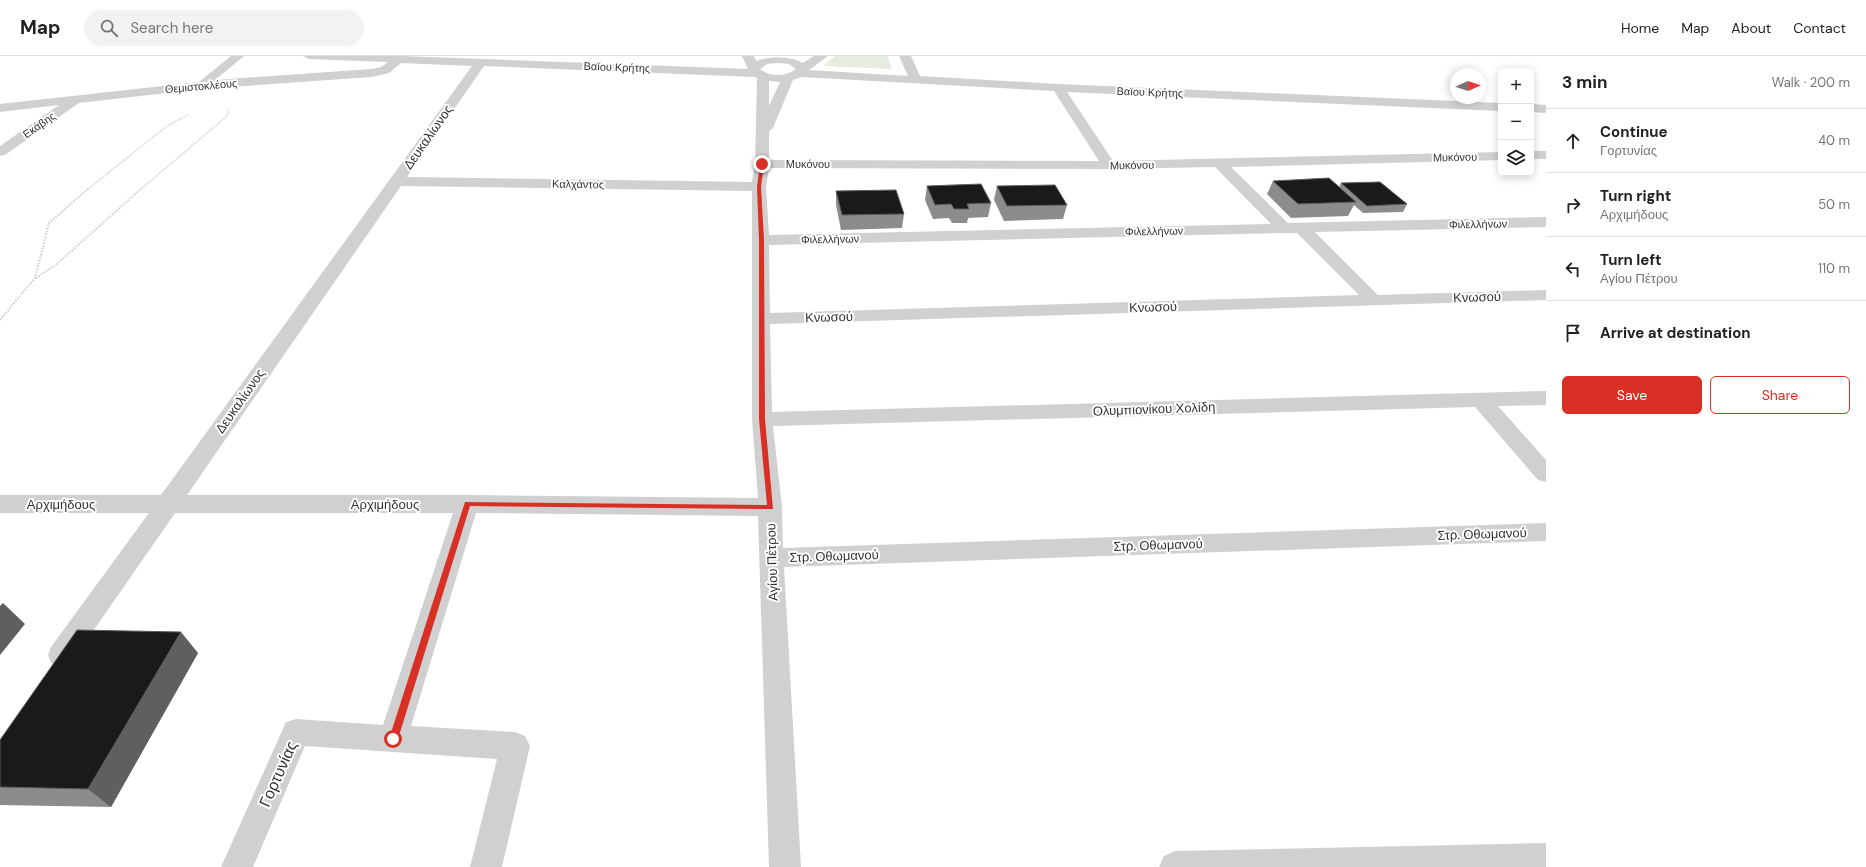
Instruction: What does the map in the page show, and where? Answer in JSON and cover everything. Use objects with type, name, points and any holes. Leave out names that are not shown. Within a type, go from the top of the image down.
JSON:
[{"type":"street","points":[[202,85],[238,56]]},
{"type":"street","name":"Βαϊου Κρήτης","points":[[309,56],[481,62],[522,60],[758,72],[774,78],[796,73],[1058,88],[1498,107]]},
{"type":"street","name":"Αγίου Πέτρου","points":[[748,56],[758,72],[762,137],[762,164],[759,187],[761,240],[760,319],[762,419],[770,507],[785,867]]},
{"type":"street","points":[[796,73],[822,56]]},
{"type":"street","points":[[906,56],[916,81]]},
{"type":"street","points":[[758,72],[755,65],[773,58],[795,62],[800,65],[796,73]]},
{"type":"street","name":"Θεμιστοκλέους","points":[[0,108],[202,85],[378,72],[390,67],[399,59]]},
{"type":"street","name":"Δευκαλίωνος","points":[[45,677],[481,62]]},
{"type":"street","name":"Αγίου Πέτρου","points":[[762,137],[796,73]]},
{"type":"street","points":[[1058,88],[1109,165]]},
{"type":"street","name":"Εκάβης","points":[[0,152],[77,99]]},
{"type":"street","points":[[1534,108],[1546,109]]},
{"type":"street","points":[[1534,155],[1546,155]]},
{"type":"street","name":"Μυκόνου","points":[[762,164],[1109,165],[1498,156]]},
{"type":"street","points":[[1219,163],[1294,228],[1374,301]]},
{"type":"street","name":"Καλχάντος","points":[[397,181],[759,187]]},
{"type":"street","name":"Φιλελλήνων","points":[[761,240],[1546,222]]},
{"type":"street","name":"Κνωσού","points":[[760,319],[1546,295]]},
{"type":"street","name":"Ολυμπιονίκου Χολίδη","points":[[762,419],[1546,398]]},
{"type":"street","points":[[1481,400],[1546,474]]},
{"type":"street","name":"Αρχιμήδους","points":[[0,504],[467,504],[770,507]]},
{"type":"street","points":[[467,504],[393,739],[515,746],[486,867]]},
{"type":"street","name":"Στρ. Οθωμανού","points":[[771,558],[1546,532]]},
{"type":"street","name":"Γορτυνίας","points":[[237,867],[296,732],[393,739]]},
{"type":"street","points":[[1175,867],[1546,859]]},
{"type":"path","points":[[0,320],[35,278],[57,264],[124,203],[226,117],[234,102],[234,93],[244,82]]},
{"type":"path","points":[[35,278],[49,223],[104,175],[167,126],[193,113]]},
{"type":"shaded area","points":[[835,56],[887,56],[892,69],[823,66]]},
{"type":"building","points":[[1329,178],[1356,202],[1298,204],[1273,181]]},
{"type":"building","points":[[1380,182],[1407,204],[1367,206],[1341,183]]},
{"type":"building","points":[[981,184],[991,203],[967,204],[969,209],[954,209],[951,204],[935,205],[927,186]]},
{"type":"building","points":[[1055,185],[1067,205],[1007,206],[997,186]]},
{"type":"building","points":[[896,190],[904,214],[842,215],[836,191]]},
{"type":"building","points":[[77,630],[181,632],[88,789],[0,787],[0,740]]},
{"type":"route","points":[[393,739],[467,504],[770,507],[762,419],[760,319],[761,240],[759,187],[762,164]]}]
